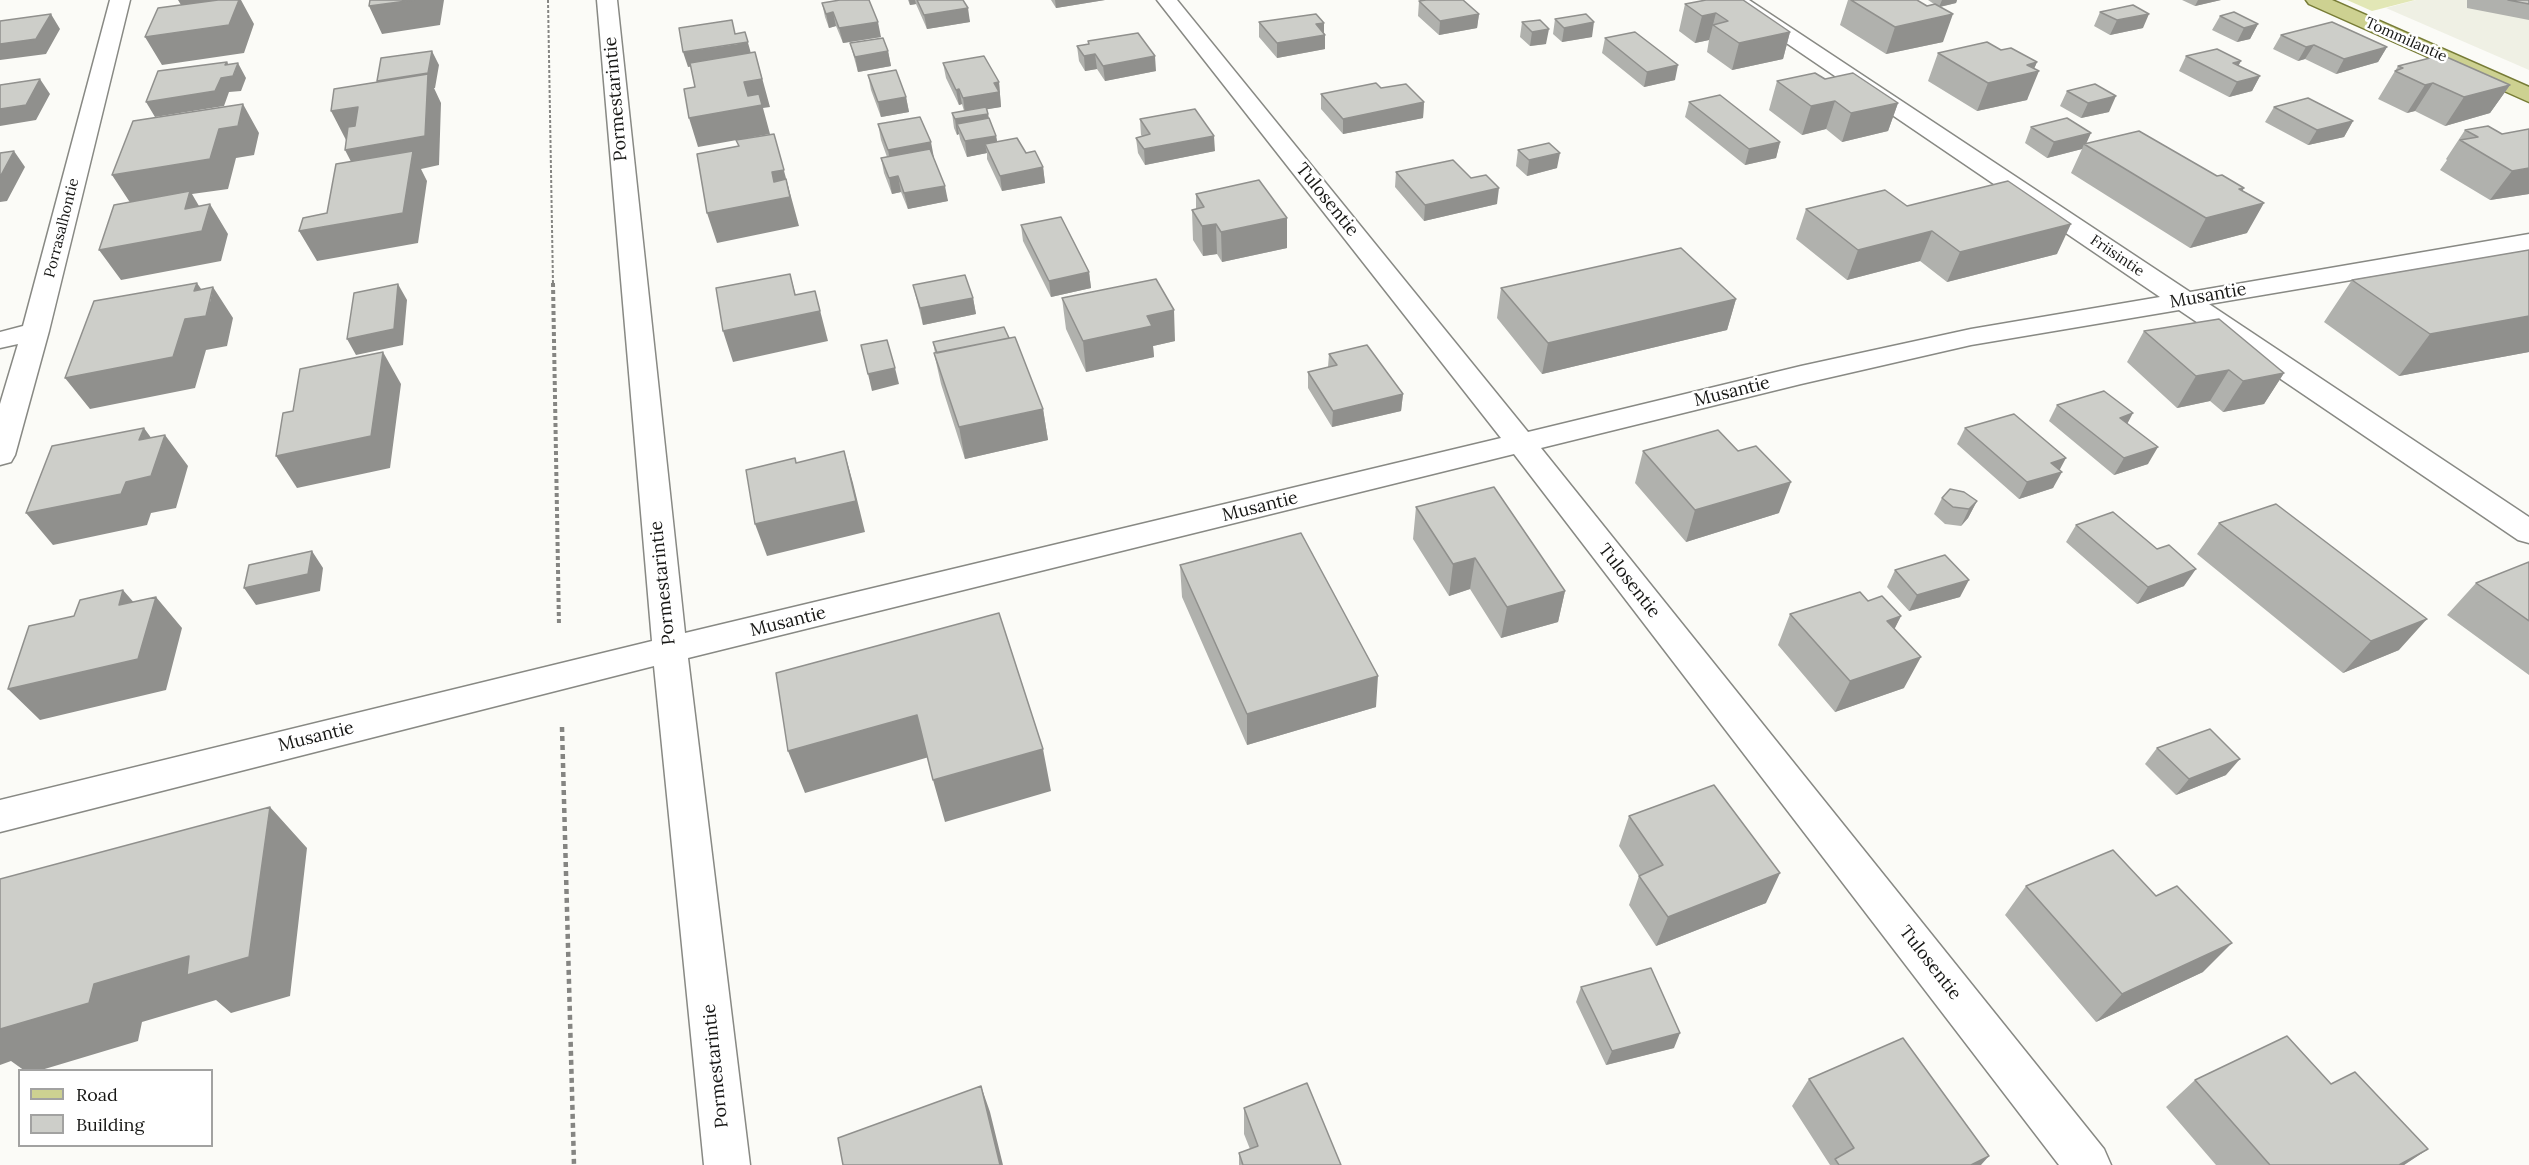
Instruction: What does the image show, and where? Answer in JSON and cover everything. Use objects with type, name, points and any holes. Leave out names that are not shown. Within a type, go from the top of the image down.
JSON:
[{"type":"main road","name":"Tommilantie","points":[[2316,0],[2529,95]]},
{"type":"street","name":"Porrasalhontie","points":[[0,455],[35,331],[120,0]]},
{"type":"street","name":"Pormestarintie","points":[[607,0],[669,651],[727,1165]]},
{"type":"street","name":"Tulosentie","points":[[1167,0],[1521,443],[2088,1165]]},
{"type":"street","name":"Friisintie","points":[[1736,0],[2529,532]]},
{"type":"street","name":"Musantie","points":[[0,816],[560,676],[1801,375],[1971,337],[2529,242]]},
{"type":"street","points":[[0,340],[35,331]]},
{"type":"path","points":[[548,0],[560,676],[574,1165]]},
{"type":"shaded area","points":[[2416,0],[2505,0],[2529,5],[2529,70],[2386,8]]},
{"type":"green space","points":[[2347,0],[2415,0],[2372,11]]},
{"type":"building","points":[[218,0],[239,0],[229,25],[145,37],[158,8]]},
{"type":"building","points":[[370,0],[414,0],[369,6]]},
{"type":"building","points":[[840,0],[869,0],[878,22],[839,28],[833,12],[826,14],[822,3]]},
{"type":"building","points":[[917,0],[963,0],[968,8],[924,15]]},
{"type":"building","points":[[1463,0],[1479,14],[1440,21],[1419,1]]},
{"type":"building","points":[[1706,0],[1743,0],[1790,32],[1739,43],[1713,25],[1728,21],[1716,13],[1702,16],[1685,4]]},
{"type":"building","points":[[1851,0],[1917,0],[1927,6],[1935,4],[1953,14],[1895,27]]},
{"type":"building","points":[[2508,0],[2529,0],[2529,4]]},
{"type":"building","points":[[2133,5],[2149,14],[2117,20],[2100,12]]},
{"type":"building","points":[[2234,12],[2258,24],[2244,28],[2220,16]]},
{"type":"building","points":[[51,14],[36,39],[0,44],[0,21]]},
{"type":"building","points":[[1316,14],[1324,23],[1316,24],[1325,35],[1277,43],[1259,22]]},
{"type":"building","points":[[1586,14],[1594,22],[1564,28],[1555,19]]},
{"type":"building","points":[[732,20],[735,34],[745,32],[748,42],[683,52],[679,28]]},
{"type":"building","points":[[1540,20],[1549,29],[1532,32],[1522,22]]},
{"type":"building","points":[[2332,22],[2387,47],[2344,59],[2314,45],[2306,47],[2281,35]]},
{"type":"building","points":[[1635,32],[1678,65],[1647,72],[1605,38]]},
{"type":"building","points":[[1138,33],[1155,56],[1103,66],[1095,54],[1084,56],[1077,46],[1089,44],[1088,41]]},
{"type":"building","points":[[883,38],[888,51],[855,57],[850,43]]},
{"type":"building","points":[[1987,42],[2001,50],[2011,48],[2037,62],[2027,65],[2039,71],[1988,83],[1938,53]]},
{"type":"building","points":[[2217,49],[2241,61],[2233,63],[2260,76],[2237,82],[2186,56]]},
{"type":"building","points":[[432,51],[428,73],[377,81],[381,58]]},
{"type":"building","points":[[755,52],[762,79],[744,82],[748,96],[759,94],[762,105],[689,118],[684,89],[695,87],[690,63]]},
{"type":"building","points":[[2442,55],[2510,85],[2464,97],[2433,83],[2425,85],[2395,71],[2403,68],[2398,66]]},
{"type":"building","points":[[984,56],[999,82],[994,83],[999,92],[963,98],[959,89],[956,90],[943,63]]},
{"type":"building","points":[[227,62],[225,65],[238,63],[233,76],[221,78],[215,91],[146,102],[158,71]]},
{"type":"building","points":[[896,70],[906,97],[878,102],[868,75]]},
{"type":"building","points":[[1815,73],[1825,79],[1853,73],[1898,103],[1851,113],[1835,101],[1811,106],[1777,81]]},
{"type":"building","points":[[428,74],[425,136],[345,150],[348,127],[355,126],[358,107],[331,111],[334,89]]},
{"type":"building","points":[[40,79],[26,105],[0,109],[0,85]]},
{"type":"building","points":[[1376,83],[1381,88],[1406,84],[1424,102],[1343,119],[1321,94]]},
{"type":"building","points":[[2095,84],[2116,96],[2088,103],[2067,91]]},
{"type":"building","points":[[1720,95],[1780,142],[1749,149],[1689,102]]},
{"type":"building","points":[[2308,98],[2353,121],[2317,130],[2274,107]]},
{"type":"building","points":[[243,104],[238,126],[219,129],[210,159],[112,175],[133,121]]},
{"type":"building","points":[[986,107],[988,114],[955,119],[952,113]]},
{"type":"building","points":[[1195,109],[1214,136],[1144,149],[1136,138],[1150,134],[1140,119]]},
{"type":"building","points":[[920,117],[931,142],[888,150],[878,124]]},
{"type":"building","points":[[989,118],[996,136],[965,141],[957,124]]},
{"type":"building","points":[[2067,118],[2091,133],[2054,142],[2031,127]]},
{"type":"building","points":[[2488,126],[2502,134],[2529,129],[2529,168],[2512,171],[2460,140],[2478,137],[2465,130]]},
{"type":"building","points":[[2139,131],[2217,176],[2222,175],[2244,188],[2239,189],[2264,203],[2206,218],[2084,144]]},
{"type":"building","points":[[774,134],[784,170],[772,172],[774,182],[786,179],[790,197],[707,213],[697,154],[739,146],[736,140]]},
{"type":"building","points":[[1017,138],[1026,153],[1035,151],[1043,167],[1000,176],[985,144]]},
{"type":"building","points":[[1549,143],[1560,153],[1529,160],[1518,150]]},
{"type":"building","points":[[930,149],[945,186],[904,193],[898,176],[889,178],[881,158]]},
{"type":"building","points":[[14,151],[0,177],[0,153]]},
{"type":"building","points":[[413,151],[403,213],[299,231],[303,218],[327,213],[336,164]]},
{"type":"building","points":[[1453,160],[1471,178],[1486,175],[1499,188],[1425,205],[1396,172]]},
{"type":"building","points":[[1259,180],[1287,218],[1221,232],[1216,224],[1202,226],[1192,210],[1204,207],[1196,194]]},
{"type":"building","points":[[2008,181],[2071,224],[1960,252],[1932,231],[1858,250],[1806,209],[1885,190],[1907,206]]},
{"type":"building","points":[[190,191],[185,209],[210,204],[202,231],[99,250],[114,205]]},
{"type":"building","points":[[1061,217],[1089,272],[1049,281],[1021,225]]},
{"type":"building","points":[[1681,248],[1736,299],[1548,343],[1501,288]]},
{"type":"building","points":[[2529,250],[2529,316],[2430,334],[2352,280]]},
{"type":"building","points":[[790,274],[795,295],[815,291],[820,311],[723,331],[716,288]]},
{"type":"building","points":[[965,275],[973,298],[920,308],[913,285]]},
{"type":"building","points":[[1156,279],[1174,310],[1147,316],[1152,326],[1083,341],[1062,298]]},
{"type":"building","points":[[197,283],[194,291],[213,287],[206,316],[185,319],[173,357],[65,378],[94,301]]},
{"type":"building","points":[[398,284],[394,329],[347,339],[354,293]]},
{"type":"building","points":[[2219,319],[2284,373],[2243,381],[2229,370],[2196,376],[2144,331]]},
{"type":"building","points":[[1004,327],[1009,338],[937,353],[933,342]]},
{"type":"building","points":[[1015,337],[1043,409],[959,427],[934,353]]},
{"type":"building","points":[[887,340],[895,368],[868,374],[861,345]]},
{"type":"building","points":[[1367,345],[1403,394],[1333,411],[1308,372],[1337,365],[1329,354]]},
{"type":"building","points":[[383,352],[371,436],[276,456],[283,413],[293,411],[300,369]]},
{"type":"building","points":[[2104,391],[2133,413],[2120,418],[2158,447],[2124,458],[2057,405]]},
{"type":"building","points":[[2014,414],[2066,458],[2051,463],[2062,472],[2027,482],[1965,428]]},
{"type":"building","points":[[144,428],[139,440],[165,435],[151,476],[126,482],[121,494],[26,513],[52,446]]},
{"type":"building","points":[[1718,430],[1738,451],[1756,446],[1791,482],[1695,510],[1643,451]]},
{"type":"building","points":[[844,451],[856,501],[755,524],[746,470],[795,458],[796,463]]},
{"type":"building","points":[[1494,487],[1565,591],[1507,607],[1475,558],[1453,564],[1416,507]]},
{"type":"building","points":[[1950,489],[1964,492],[1977,501],[1969,509],[1953,507],[1942,498]]},
{"type":"building","points":[[2276,504],[2427,619],[2371,641],[2219,523]]},
{"type":"building","points":[[2113,512],[2157,549],[2169,545],[2196,569],[2148,587],[2076,525]]},
{"type":"building","points":[[1301,533],[1378,676],[1247,714],[1180,565]]},
{"type":"building","points":[[312,551],[308,574],[244,588],[249,565]]},
{"type":"building","points":[[1945,555],[1969,580],[1917,595],[1895,570]]},
{"type":"building","points":[[2529,562],[2529,621],[2476,583]]},
{"type":"building","points":[[123,590],[119,605],[156,597],[138,659],[8,689],[29,626],[74,616],[80,600]]},
{"type":"building","points":[[1860,592],[1868,601],[1882,596],[1901,616],[1887,621],[1921,657],[1850,681],[1790,614]]},
{"type":"building","points":[[999,613],[1043,749],[933,780],[917,715],[788,751],[776,673]]},
{"type":"building","points":[[2210,729],[2240,759],[2189,779],[2157,748]]},
{"type":"building","points":[[1714,785],[1780,873],[1668,917],[1639,876],[1663,865],[1629,816]]},
{"type":"building","points":[[270,807],[249,957],[187,975],[189,956],[94,984],[89,1003],[0,1029],[0,879]]},
{"type":"building","points":[[2113,850],[2156,896],[2177,886],[2232,943],[2122,994],[2026,886]]},
{"type":"building","points":[[1651,968],[1680,1033],[1612,1051],[1581,987]]},
{"type":"building","points":[[2287,1036],[2331,1084],[2355,1072],[2428,1149],[2399,1165],[2270,1165],[2195,1080]]},
{"type":"building","points":[[1903,1038],[1989,1156],[1971,1165],[1839,1165],[1835,1159],[1854,1148],[1809,1079]]},
{"type":"building","points":[[1307,1083],[1341,1165],[1243,1165],[1239,1153],[1258,1146],[1244,1108]]},
{"type":"building","points":[[981,1086],[1000,1165],[843,1165],[838,1138]]}]
